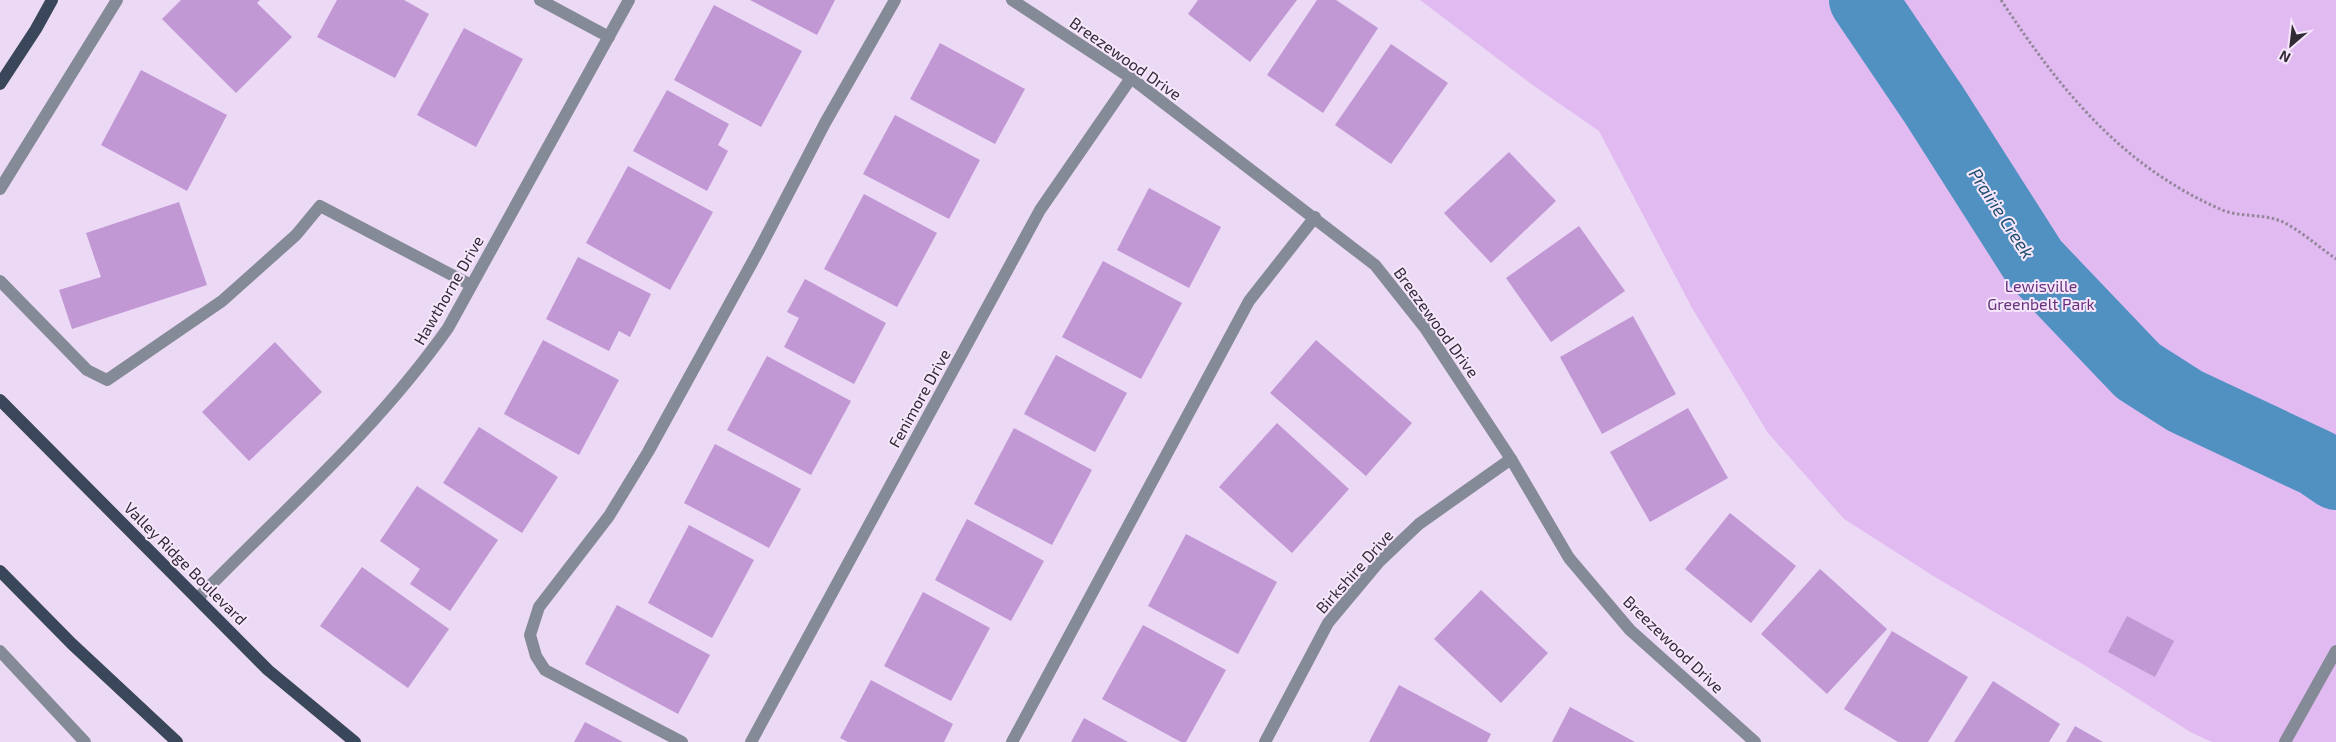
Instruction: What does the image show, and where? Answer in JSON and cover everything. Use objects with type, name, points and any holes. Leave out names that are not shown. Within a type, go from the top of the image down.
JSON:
[{"type":"main road","points":[[0,84],[36,29],[52,0]]},
{"type":"main road","name":"Valley Ridge Boulevard","points":[[0,400],[268,670],[355,742]]},
{"type":"main road","points":[[0,571],[83,655],[177,742]]},
{"type":"street","points":[[0,189],[117,0]]},
{"type":"street","points":[[540,0],[609,37]]},
{"type":"street","name":"Hawthorne Drive","points":[[198,598],[373,423],[421,367],[448,328],[629,0]]},
{"type":"street","points":[[682,742],[545,670],[536,656],[530,636],[539,607],[609,516],[648,452],[759,250],[825,123],[895,0]]},
{"type":"street","name":"Breezewood Drive","points":[[1012,0],[1131,78],[1376,265],[1425,328],[1511,459],[1570,558],[1630,630],[1755,742]]},
{"type":"street","name":"Fenimore Drive","points":[[751,742],[1040,210],[1131,78]]},
{"type":"street","points":[[0,281],[87,370],[107,380],[222,301],[296,235],[320,206],[471,285]]},
{"type":"street","points":[[1012,742],[1249,301],[1315,217]]},
{"type":"street","name":"Birkshire Drive","points":[[1265,742],[1328,623],[1379,562],[1419,524],[1511,459]]},
{"type":"street","points":[[0,652],[85,742]]},
{"type":"street","points":[[2285,742],[2336,652]]},
{"type":"path","points":[[2000,0],[2037,56],[2085,113],[2126,153],[2174,186],[2222,210],[2282,222],[2336,259]]},
{"type":"green space","name":"Lewisville Greenbelt Park","points":[[1420,0],[2336,0],[2336,742],[2212,742],[2192,733],[2081,663],[1935,577],[1844,519],[1768,433],[1692,308],[1599,131],[1534,86]]},
{"type":"building","points":[[181,0],[260,0],[257,3],[292,37],[236,93],[162,19]]},
{"type":"building","points":[[337,0],[404,0],[429,14],[395,78],[317,37]]},
{"type":"building","points":[[750,0],[835,0],[817,35]]},
{"type":"building","points":[[1198,0],[1297,0],[1250,62],[1188,14]]},
{"type":"building","points":[[1317,0],[1336,0],[1378,28],[1323,113],[1267,75]]},
{"type":"building","points":[[714,5],[802,51],[761,127],[674,80]]},
{"type":"building","points":[[464,28],[523,59],[476,147],[417,115]]},
{"type":"building","points":[[940,43],[1025,89],[995,144],[910,99]]},
{"type":"building","points":[[1391,44],[1448,83],[1391,164],[1335,125]]},
{"type":"building","points":[[141,70],[227,115],[187,191],[101,145]]},
{"type":"building","points":[[667,90],[729,124],[718,145],[728,151],[707,191],[633,151]]},
{"type":"building","points":[[895,115],[980,160],[949,219],[863,174]]},
{"type":"building","points":[[1509,152],[1556,201],[1491,263],[1444,213]]},
{"type":"building","points":[[628,166],[713,212],[670,290],[586,243]]},
{"type":"building","points":[[1149,188],[1221,227],[1189,288],[1117,250]]},
{"type":"building","points":[[864,194],[937,233],[897,307],[824,269]]},
{"type":"building","points":[[179,202],[207,285],[72,329],[59,290],[101,277],[86,233]]},
{"type":"building","points":[[1579,226],[1625,291],[1551,342],[1506,278]]},
{"type":"building","points":[[578,257],[651,294],[630,337],[619,331],[609,351],[546,319]]},
{"type":"building","points":[[1103,261],[1182,303],[1141,379],[1062,337]]},
{"type":"building","points":[[805,279],[886,323],[854,384],[784,347],[799,318],[787,312]]},
{"type":"building","points":[[1633,316],[1676,394],[1602,434],[1560,357]]},
{"type":"building","points":[[543,340],[619,380],[579,455],[504,414]]},
{"type":"building","points":[[1316,340],[1412,423],[1366,476],[1270,393]]},
{"type":"building","points":[[275,342],[322,392],[249,461],[202,412]]},
{"type":"building","points":[[1056,355],[1127,393],[1095,452],[1024,414]]},
{"type":"building","points":[[767,356],[851,401],[811,475],[727,430]]},
{"type":"building","points":[[1688,408],[1728,478],[1650,522],[1610,452]]},
{"type":"building","points":[[1277,423],[1349,489],[1292,553],[1219,487]]},
{"type":"building","points":[[479,427],[558,477],[522,533],[443,483]]},
{"type":"building","points":[[1014,428],[1092,470],[1052,545],[974,504]]},
{"type":"building","points":[[715,444],[801,489],[769,548],[684,503]]},
{"type":"building","points":[[417,486],[498,540],[450,611],[410,584],[420,569],[380,541]]},
{"type":"building","points":[[1730,513],[1796,566],[1751,623],[1685,569]]},
{"type":"building","points":[[967,519],[1044,561],[1011,621],[935,580]]},
{"type":"building","points":[[689,525],[754,560],[712,638],[648,603]]},
{"type":"building","points":[[1186,534],[1277,582],[1238,654],[1148,606]]},
{"type":"building","points":[[362,567],[449,629],[408,688],[320,626]]},
{"type":"building","points":[[1820,569],[1887,629],[1827,694],[1761,634]]},
{"type":"building","points":[[1481,590],[1548,653],[1501,703],[1434,639]]},
{"type":"building","points":[[923,592],[990,628],[951,701],[884,666]]},
{"type":"building","points":[[617,605],[710,655],[678,714],[585,664]]},
{"type":"building","points":[[2127,616],[2174,641],[2155,677],[2108,652]]},
{"type":"building","points":[[1143,625],[1226,670],[1186,742],[1181,742],[1102,699]]},
{"type":"building","points":[[1892,631],[1968,677],[1928,742],[1898,742],[1844,709]]},
{"type":"building","points":[[871,680],[953,724],[944,742],[848,742],[840,738]]},
{"type":"building","points":[[1993,681],[2060,724],[2049,742],[1954,742]]},
{"type":"building","points":[[1399,685],[1491,734],[1487,742],[1369,742]]},
{"type":"building","points":[[1570,707],[1635,742],[1552,742]]},
{"type":"building","points":[[1084,718],[1128,742],[1071,742]]},
{"type":"building","points":[[585,722],[623,742],[574,742]]},
{"type":"building","points":[[2075,726],[2103,742],[2066,742]]},
{"type":"waterway","name":"Prairie Creek","points":[[1863,0],[1934,105],[2034,262],[2138,371],[2185,401],[2317,463],[2336,476]]}]
